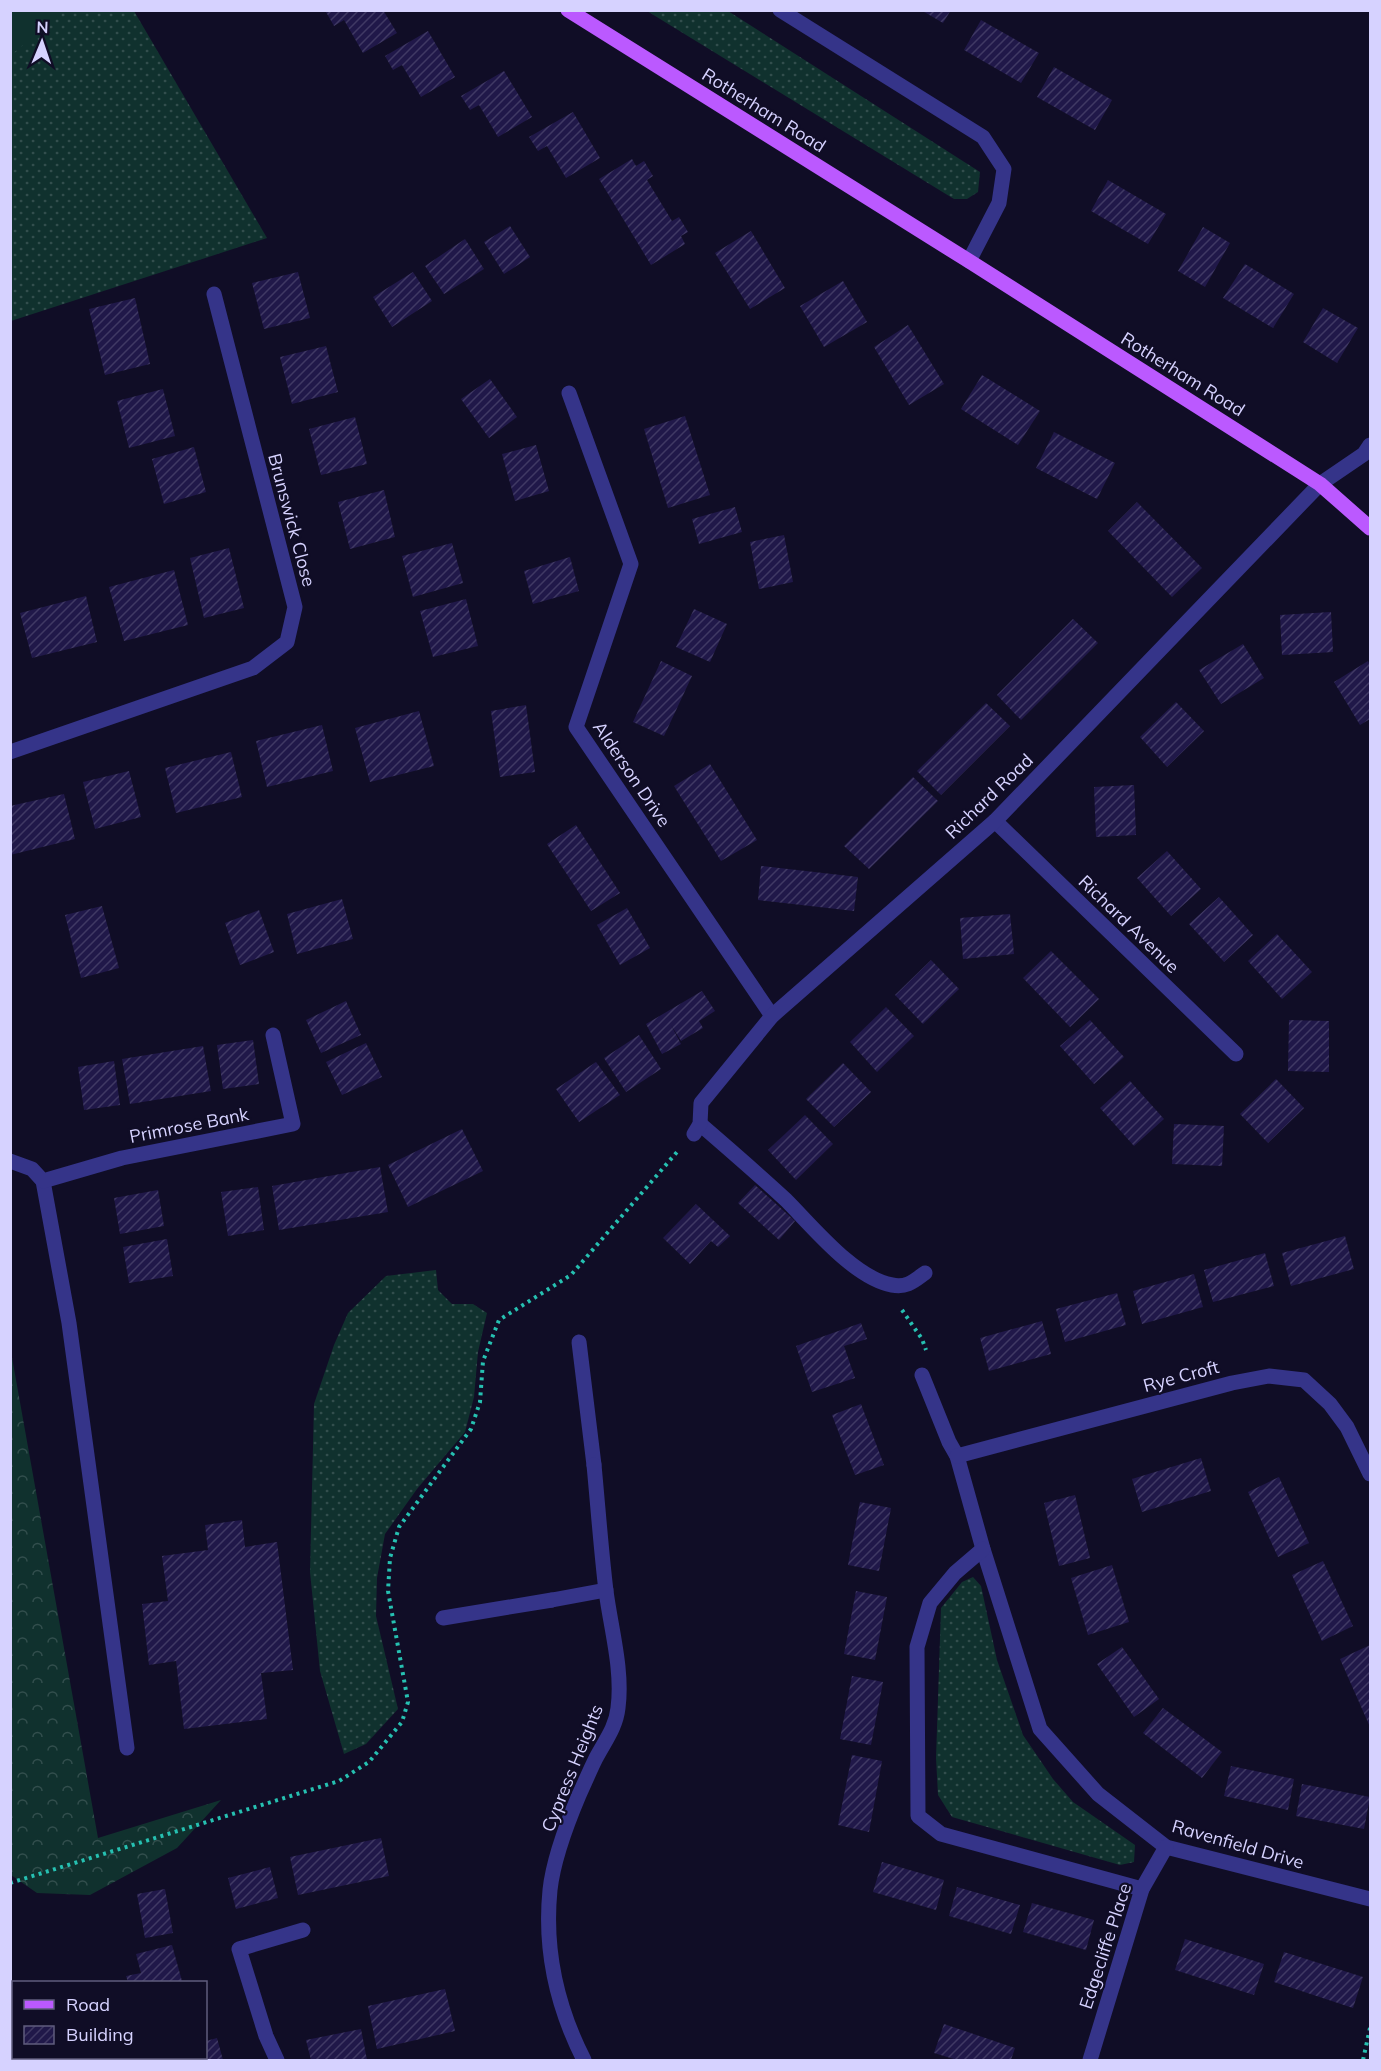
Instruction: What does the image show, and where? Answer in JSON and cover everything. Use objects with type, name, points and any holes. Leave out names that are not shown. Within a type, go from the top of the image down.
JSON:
[{"type":"main road","name":"Rotherham Road","points":[[568,10],[1320,484],[1371,528]]},
{"type":"street","points":[[780,10],[983,137],[1004,169],[999,202],[969,261]]},
{"type":"street","name":"Brunswick Close","points":[[10,752],[253,668],[287,642],[295,607],[214,294]]},
{"type":"street","name":"Alderson Drive","points":[[569,393],[631,564],[576,727],[772,1016]]},
{"type":"street","name":"Richard Road","points":[[697,1129],[701,1103],[772,1016],[995,821],[1320,484],[1364,454],[1371,445]]},
{"type":"street","name":"Richard Avenue","points":[[995,821],[1236,1054]]},
{"type":"street","name":"Primrose Bank","points":[[43,1181],[122,1158],[292,1124],[273,1035]]},
{"type":"street","points":[[697,1129],[785,1200],[835,1250],[872,1278],[891,1285],[911,1284],[925,1273]]},
{"type":"street","points":[[10,1161],[32,1169],[43,1181],[69,1323],[127,1748]]},
{"type":"street","name":"Cypress Heights","points":[[579,1342],[606,1590],[619,1684],[618,1709],[612,1731],[597,1757],[568,1822],[550,1888],[551,1964],[570,2030],[584,2061]]},
{"type":"street","name":"Ravenfield Drive","points":[[922,1375],[957,1456],[983,1549],[1040,1729],[1098,1794],[1166,1847],[1371,1899]]},
{"type":"street","name":"Rye Croft","points":[[957,1456],[1232,1383],[1269,1376],[1304,1380],[1330,1404],[1347,1427],[1371,1474]]},
{"type":"street","points":[[983,1549],[955,1573],[930,1603],[917,1647],[918,1816],[941,1834],[1142,1889]]},
{"type":"street","points":[[443,1618],[606,1590]]},
{"type":"street","name":"Edgecliffe Place","points":[[1090,2061],[1142,1889],[1166,1847]]},
{"type":"street","points":[[277,2061],[266,2036],[239,1949],[303,1930]]},
{"type":"path","points":[[10,1883],[339,1781],[369,1762],[402,1722],[408,1702],[388,1591],[390,1558],[399,1527],[471,1429],[480,1402],[483,1361],[499,1320],[571,1275],[697,1129]]},
{"type":"path","points":[[891,1285],[905,1315],[922,1339],[934,1370],[922,1375]]},
{"type":"path","points":[[1363,2061],[1371,2028]]},
{"type":"green space","points":[[11,10],[63,10],[63,11],[11,55]]},
{"type":"green space","points":[[11,11],[134,11],[267,238],[11,321]]},
{"type":"green space","points":[[647,11],[728,11],[980,172],[978,192],[967,199],[954,199]]},
{"type":"green space","points":[[436,1270],[438,1290],[452,1304],[473,1304],[487,1313],[478,1352],[474,1397],[465,1432],[417,1489],[385,1534],[377,1578],[376,1616],[398,1709],[366,1744],[344,1754],[320,1671],[310,1572],[314,1404],[334,1345],[348,1313],[386,1276]]},
{"type":"green space","points":[[11,1352],[98,1838],[221,1800],[177,1848],[90,1895],[37,1893],[11,1875]]},
{"type":"green space","points":[[973,1577],[981,1586],[997,1660],[1023,1735],[1053,1779],[1073,1802],[1135,1845],[1134,1862],[1120,1865],[952,1817],[938,1795],[936,1758],[941,1608],[962,1582]]},
{"type":"building","points":[[329,10],[383,10],[397,33],[363,53],[344,20],[334,26],[326,12]]},
{"type":"building","points":[[921,10],[951,10],[943,23]]},
{"type":"building","points":[[981,20],[1039,53],[1021,83],[964,50]]},
{"type":"building","points":[[428,31],[455,77],[421,97],[402,65],[393,70],[385,56]]},
{"type":"building","points":[[1054,67],[1112,100],[1095,130],[1037,97]]},
{"type":"building","points":[[504,71],[532,117],[498,137],[479,105],[470,110],[461,96]]},
{"type":"building","points":[[573,112],[600,158],[566,178],[547,146],[538,151],[529,137]]},
{"type":"building","points":[[632,159],[636,166],[644,161],[653,176],[647,180],[672,221],[679,217],[688,232],[681,236],[685,244],[651,265],[599,179]]},
{"type":"building","points":[[1108,180],[1166,214],[1148,244],[1091,211]]},
{"type":"building","points":[[510,226],[530,257],[504,274],[484,242]]},
{"type":"building","points":[[1203,227],[1230,243],[1205,287],[1178,271]]},
{"type":"building","points":[[751,231],[785,288],[750,309],[715,253]]},
{"type":"building","points":[[465,239],[484,269],[444,294],[425,266]]},
{"type":"building","points":[[1245,264],[1294,294],[1273,328],[1223,298]]},
{"type":"building","points":[[298,272],[310,318],[264,329],[252,283]]},
{"type":"building","points":[[413,272],[432,301],[392,327],[373,297]]},
{"type":"building","points":[[843,281],[867,322],[824,347],[800,306]]},
{"type":"building","points":[[135,298],[150,364],[105,375],[89,309]]},
{"type":"building","points":[[1323,308],[1358,328],[1337,363],[1303,342]]},
{"type":"building","points":[[908,325],[944,384],[909,405],[874,347]]},
{"type":"building","points":[[326,346],[338,392],[292,404],[280,357]]},
{"type":"building","points":[[982,375],[1040,411],[1018,445],[961,409]]},
{"type":"building","points":[[490,379],[517,417],[489,438],[461,399]]},
{"type":"building","points":[[163,389],[175,436],[129,448],[117,401]]},
{"type":"building","points":[[685,416],[710,495],[668,508],[644,429]]},
{"type":"building","points":[[355,417],[367,464],[321,475],[309,429]]},
{"type":"building","points":[[1054,432],[1115,463],[1097,499],[1036,468]]},
{"type":"building","points":[[536,445],[549,491],[515,501],[502,454]]},
{"type":"building","points":[[194,447],[206,492],[164,504],[152,459]]},
{"type":"building","points":[[384,490],[395,537],[350,549],[338,502]]},
{"type":"building","points":[[1137,502],[1202,568],[1172,597],[1108,531]]},
{"type":"building","points":[[735,507],[742,532],[699,544],[692,519]]},
{"type":"building","points":[[784,535],[793,582],[759,589],[750,542]]},
{"type":"building","points":[[452,543],[463,583],[413,597],[402,556]]},
{"type":"building","points":[[229,548],[244,608],[204,618],[190,558]]},
{"type":"building","points":[[570,557],[579,591],[533,604],[524,571]]},
{"type":"building","points":[[174,570],[188,625],[124,641],[109,587]]},
{"type":"building","points":[[86,596],[97,642],[32,658],[20,613]]},
{"type":"building","points":[[466,599],[478,646],[433,657],[420,611]]},
{"type":"building","points":[[694,609],[727,624],[710,662],[676,647]]},
{"type":"building","points":[[1331,612],[1333,652],[1282,655],[1280,615]]},
{"type":"building","points":[[1073,619],[1098,643],[1021,720],[997,695]]},
{"type":"building","points":[[1243,644],[1264,678],[1221,704],[1199,670]]},
{"type":"building","points":[[661,661],[692,676],[664,736],[633,722]]},
{"type":"building","points":[[1368,661],[1370,665],[1370,719],[1360,725],[1334,682]]},
{"type":"building","points":[[1176,702],[1204,731],[1167,767],[1140,737]]},
{"type":"building","points":[[986,703],[1010,726],[941,795],[917,771]]},
{"type":"building","points":[[526,705],[535,772],[500,777],[491,711]]},
{"type":"building","points":[[419,711],[434,766],[370,782],[355,728]]},
{"type":"building","points":[[322,725],[333,771],[267,787],[256,741]]},
{"type":"building","points":[[231,752],[242,797],[176,813],[165,768]]},
{"type":"building","points":[[710,764],[757,840],[721,861],[674,786]]},
{"type":"building","points":[[129,771],[141,817],[95,829],[83,782]]},
{"type":"building","points":[[913,777],[938,801],[869,869],[844,846]]},
{"type":"building","points":[[1134,785],[1136,835],[1096,837],[1094,787]]},
{"type":"building","points":[[64,794],[75,839],[10,855],[10,806]]},
{"type":"building","points":[[576,825],[620,893],[591,911],[547,844]]},
{"type":"building","points":[[1167,851],[1201,889],[1171,916],[1137,878]]},
{"type":"building","points":[[761,866],[858,877],[854,911],[758,900]]},
{"type":"building","points":[[1219,897],[1253,935],[1224,962],[1189,924]]},
{"type":"building","points":[[342,899],[353,939],[297,954],[287,914]]},
{"type":"building","points":[[102,906],[119,968],[81,978],[65,915]]},
{"type":"building","points":[[627,908],[650,948],[620,965],[597,925]]},
{"type":"building","points":[[259,910],[274,952],[240,965],[225,923]]},
{"type":"building","points":[[1010,914],[1014,954],[963,959],[960,918]]},
{"type":"building","points":[[1277,934],[1312,972],[1282,999],[1248,961]]},
{"type":"building","points":[[1051,951],[1099,999],[1070,1027],[1023,978]]},
{"type":"building","points":[[931,960],[959,989],[923,1024],[895,995]]},
{"type":"building","points":[[702,991],[715,1011],[699,1021],[703,1028],[681,1041],[671,1025],[681,1044],[662,1054],[646,1024]]},
{"type":"building","points":[[346,1001],[361,1035],[321,1053],[306,1020]]},
{"type":"building","points":[[886,1007],[914,1036],[877,1072],[850,1042]]},
{"type":"building","points":[[1090,1020],[1124,1057],[1094,1084],[1060,1046]]},
{"type":"building","points":[[1289,1020],[1329,1021],[1329,1072],[1288,1071]]},
{"type":"building","points":[[639,1035],[661,1069],[626,1092],[604,1058]]},
{"type":"building","points":[[253,1040],[259,1084],[223,1089],[217,1045]]},
{"type":"building","points":[[366,1043],[382,1077],[342,1095],[326,1062]]},
{"type":"building","points":[[203,1046],[211,1091],[130,1104],[122,1059]]},
{"type":"building","points":[[114,1061],[120,1105],[84,1110],[78,1067]]},
{"type":"building","points":[[596,1062],[620,1095],[579,1122],[556,1089]]},
{"type":"building","points":[[843,1063],[871,1092],[834,1127],[806,1099]]},
{"type":"building","points":[[1276,1079],[1304,1108],[1268,1143],[1240,1114]]},
{"type":"building","points":[[1130,1081],[1164,1119],[1134,1146],[1100,1108]]},
{"type":"building","points":[[805,1115],[833,1144],[796,1180],[768,1150]]},
{"type":"building","points":[[1174,1124],[1224,1126],[1222,1166],[1172,1164]]},
{"type":"building","points":[[462,1129],[483,1171],[408,1207],[388,1165]]},
{"type":"building","points":[[380,1167],[388,1212],[279,1230],[272,1186]]},
{"type":"building","points":[[755,1185],[795,1221],[779,1240],[738,1203]]},
{"type":"building","points":[[258,1187],[264,1230],[228,1236],[221,1192]]},
{"type":"building","points":[[158,1190],[164,1226],[120,1234],[114,1198]]},
{"type":"building","points":[[696,1204],[730,1236],[718,1247],[711,1241],[690,1264],[663,1238]]},
{"type":"building","points":[[1345,1236],[1354,1269],[1291,1286],[1282,1253]]},
{"type":"building","points":[[167,1239],[173,1276],[129,1283],[123,1247]]},
{"type":"building","points":[[1265,1253],[1274,1286],[1213,1302],[1204,1270]]},
{"type":"building","points":[[1194,1274],[1203,1307],[1142,1324],[1133,1291]]},
{"type":"building","points":[[1117,1293],[1126,1325],[1065,1342],[1056,1309]]},
{"type":"building","points":[[1042,1321],[1051,1354],[989,1371],[980,1338]]},
{"type":"building","points":[[861,1323],[867,1339],[844,1346],[855,1378],[812,1392],[796,1346]]},
{"type":"building","points":[[861,1404],[884,1465],[855,1475],[832,1415]]},
{"type":"building","points":[[1201,1458],[1211,1491],[1142,1512],[1132,1479]]},
{"type":"building","points":[[1279,1477],[1309,1543],[1278,1557],[1248,1492]]},
{"type":"building","points":[[1075,1495],[1090,1558],[1059,1566],[1044,1503]]},
{"type":"building","points":[[860,1502],[891,1508],[879,1571],[848,1565]]},
{"type":"building","points":[[242,1520],[245,1547],[277,1542],[293,1670],[261,1673],[267,1719],[184,1729],[176,1661],[149,1665],[142,1604],[168,1601],[162,1556],[208,1550],[205,1525]]},
{"type":"building","points":[[1323,1561],[1353,1626],[1322,1641],[1292,1575]]},
{"type":"building","points":[[1112,1565],[1129,1622],[1088,1635],[1071,1578]]},
{"type":"building","points":[[856,1591],[887,1597],[875,1660],[844,1654]]},
{"type":"building","points":[[1370,1645],[1370,1727],[1340,1659]]},
{"type":"building","points":[[1122,1647],[1159,1699],[1134,1717],[1097,1664]]},
{"type":"building","points":[[852,1676],[883,1682],[871,1745],[840,1739]]},
{"type":"building","points":[[1163,1708],[1222,1752],[1202,1778],[1143,1733]]},
{"type":"building","points":[[852,1755],[882,1761],[869,1832],[838,1825]]},
{"type":"building","points":[[1231,1766],[1294,1779],[1288,1810],[1224,1796]]},
{"type":"building","points":[[1302,1784],[1370,1797],[1364,1829],[1296,1816]]},
{"type":"building","points":[[381,1838],[389,1876],[298,1895],[290,1857]]},
{"type":"building","points":[[882,1862],[944,1880],[936,1910],[873,1892]]},
{"type":"building","points":[[270,1867],[278,1898],[236,1909],[228,1878]]},
{"type":"building","points":[[957,1887],[1020,1905],[1011,1934],[949,1916]]},
{"type":"building","points":[[165,1889],[173,1933],[145,1938],[137,1894]]},
{"type":"building","points":[[1032,1903],[1094,1920],[1086,1950],[1023,1932]]},
{"type":"building","points":[[1185,1939],[1264,1964],[1254,1995],[1175,1970]]},
{"type":"building","points":[[172,1945],[182,1981],[128,1981],[126,1976],[141,1973],[136,1954]]},
{"type":"building","points":[[1284,1952],[1363,1977],[1353,2008],[1274,1982]]},
{"type":"building","points":[[445,1989],[455,2031],[377,2049],[368,2006]]},
{"type":"building","points":[[944,2024],[1015,2048],[1011,2060],[957,2060],[934,2053]]},
{"type":"building","points":[[361,2029],[367,2060],[311,2060],[306,2040]]},
{"type":"building","points":[[217,2038],[223,2060],[168,2059],[207,2059],[207,2041]]}]
